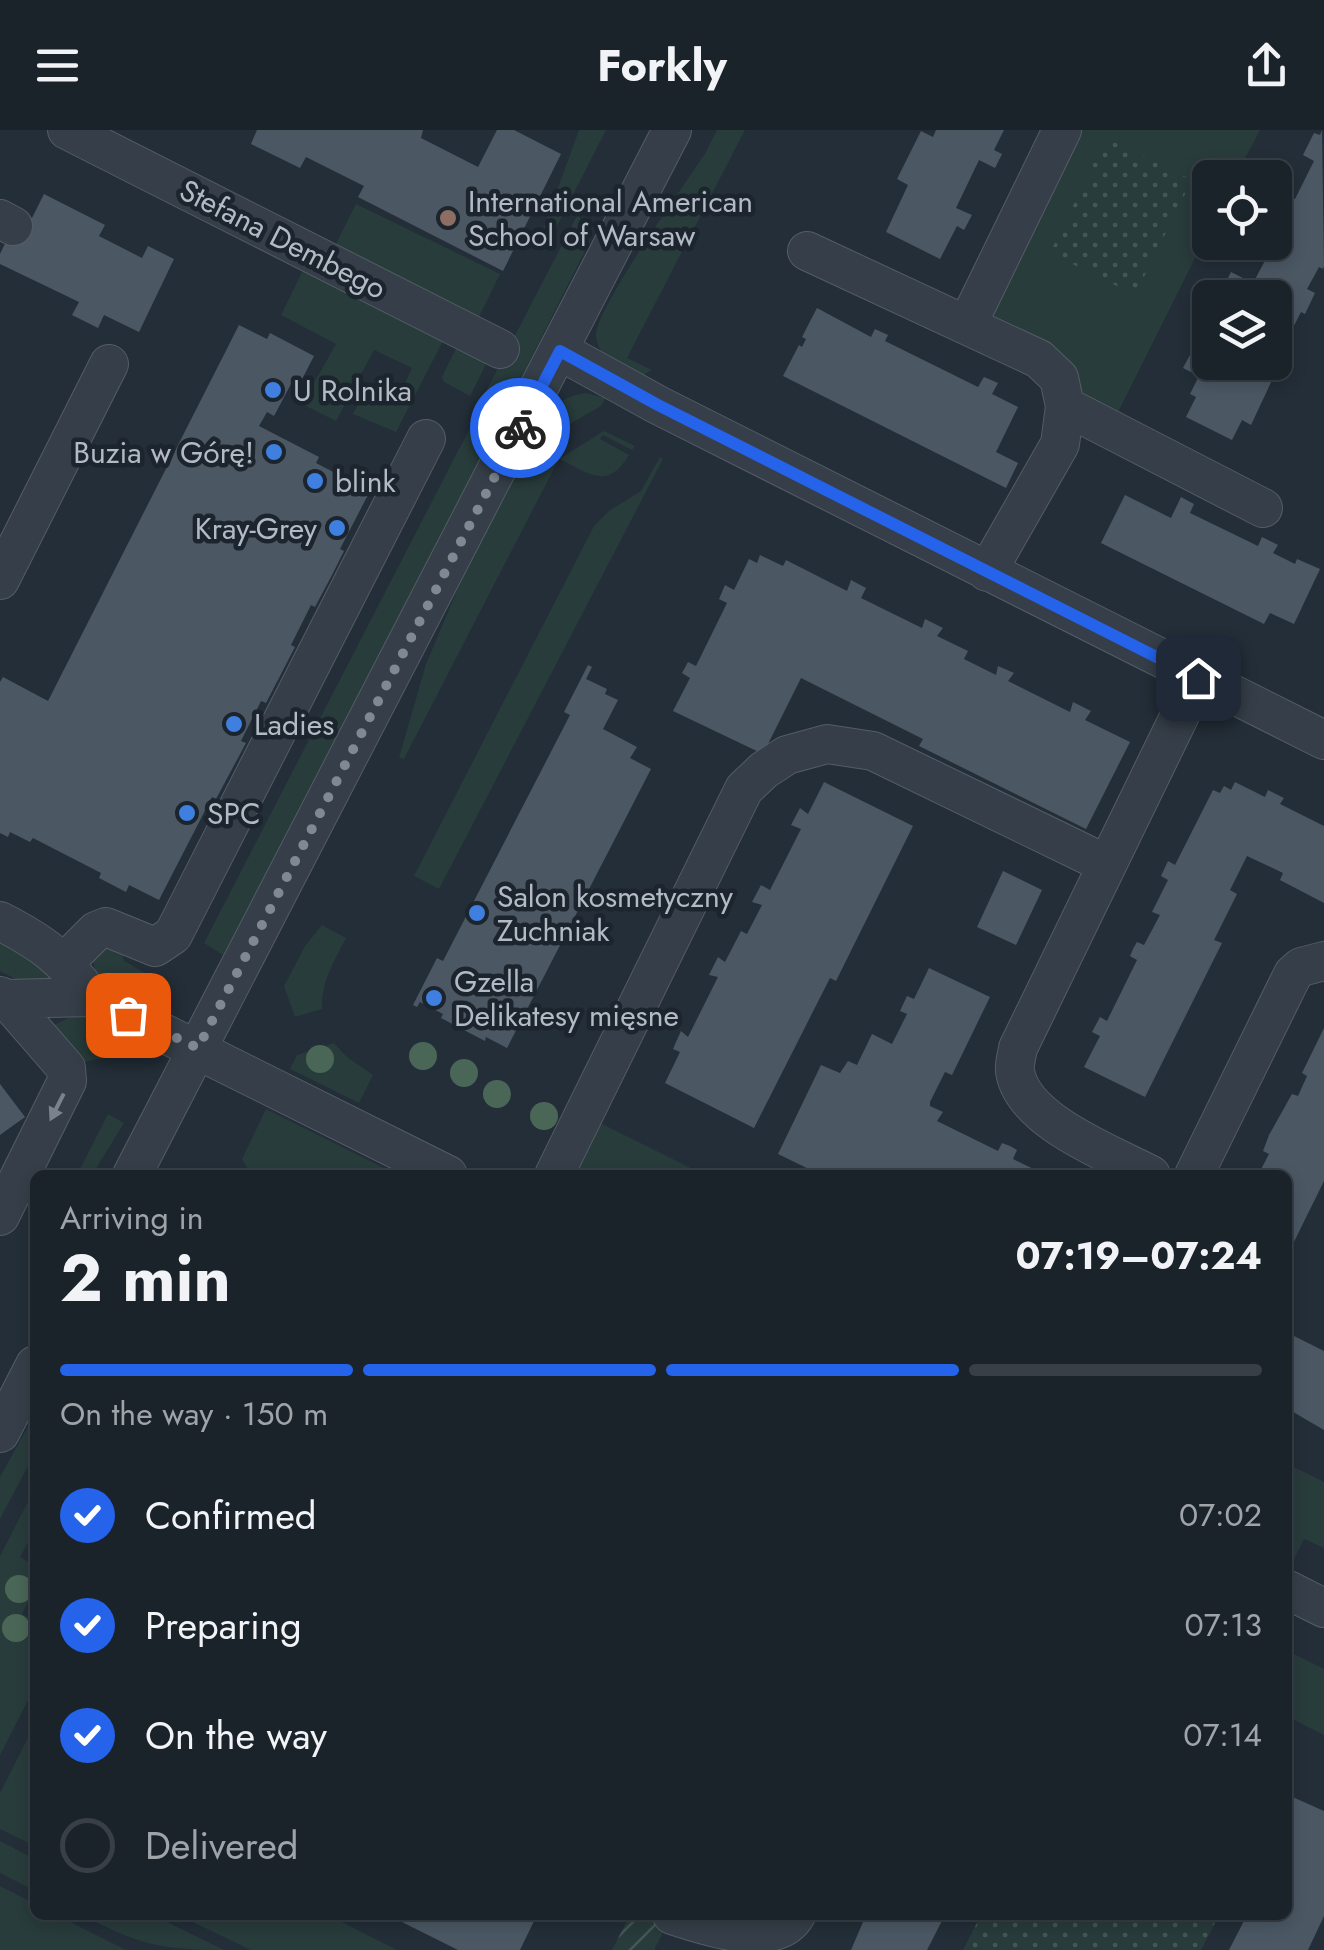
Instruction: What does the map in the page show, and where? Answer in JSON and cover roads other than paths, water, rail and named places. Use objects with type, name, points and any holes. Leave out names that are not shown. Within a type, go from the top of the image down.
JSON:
[{"type":"street","name":"Stefana Dembego","points":[[67,130],[500,349]]},
{"type":"street","points":[[135,1170],[672,130]]},
{"type":"street","points":[[967,324],[1062,130]]},
{"type":"street","points":[[807,251],[1039,359],[1058,378],[1064,406],[1060,444],[987,572]]},
{"type":"street","points":[[560,351],[658,405],[1324,740]]},
{"type":"street","points":[[0,580],[109,364]]},
{"type":"street","points":[[1064,406],[1263,508]]},
{"type":"street","points":[[66,962],[106,926],[154,947],[173,935],[426,439]]},
{"type":"street","points":[[1143,1170],[1050,1121],[1032,1106],[1014,1070],[1018,1048],[1198,678]]},
{"type":"street","points":[[556,1170],[744,790],[787,755],[827,744],[873,751],[1106,864]]},
{"type":"street","points":[[0,921],[66,962],[91,997]]},
{"type":"street","points":[[1196,1170],[1293,974],[1301,967],[1324,961]]},
{"type":"street","points":[[3,998],[91,997],[438,1170]]},
{"type":"street","points":[[0,1216],[67,1081],[66,1068],[3,998]]},
{"type":"street","points":[[0,1434],[30,1375]]},
{"type":"street","points":[[1292,1592],[1324,1608]]},
{"type":"street","points":[[688,1920],[713,1928],[784,1933]]},
{"type":"place","name":"International American School of Warsaw","points":[[448,218]]},
{"type":"place","name":"U Rolnika","points":[[273,390]]},
{"type":"place","name":"Buzia w Górę!","points":[[274,452]]},
{"type":"place","name":"blink","points":[[315,481]]},
{"type":"place","name":"Kray-Grey","points":[[337,528]]},
{"type":"place","name":"Ladies","points":[[234,724]]},
{"type":"place","name":"SPC","points":[[187,813]]},
{"type":"place","name":"Salon kosmetyczny Zuchniak","points":[[477,913]]},
{"type":"place","name":"Gzella Delikatesy mięsne","points":[[434,998]]}]
